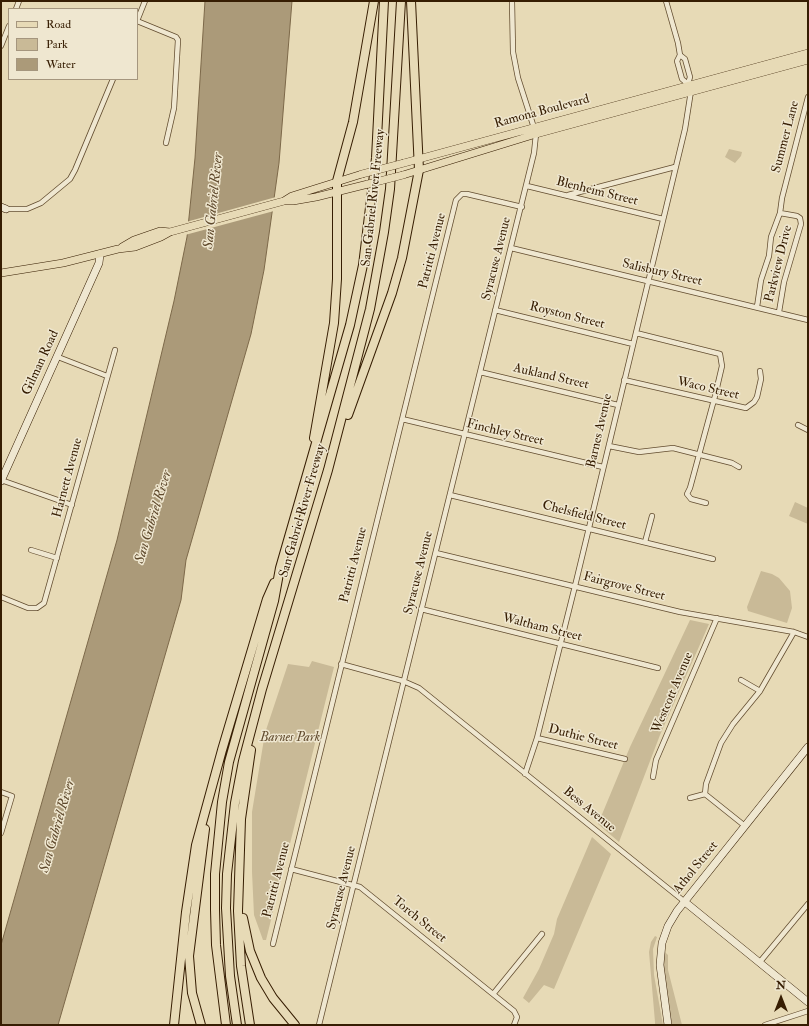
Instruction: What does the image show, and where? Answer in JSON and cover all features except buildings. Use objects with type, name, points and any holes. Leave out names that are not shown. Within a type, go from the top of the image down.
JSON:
[{"type":"highway","points":[[302,496],[326,377],[334,323],[337,259],[337,181],[353,122],[374,1]]},
{"type":"highway","name":"San Gabriel River Freeway","points":[[226,1025],[220,986],[214,910],[216,866],[222,802],[231,755],[274,601],[280,568],[302,496],[350,325],[363,265],[376,158],[384,1]]},
{"type":"highway","name":"San Gabriel River Freeway","points":[[237,1024],[227,940],[227,874],[235,803],[243,761],[262,689],[328,470],[363,341],[384,232],[393,146],[401,1]]},
{"type":"highway","points":[[328,470],[392,293],[402,258],[419,170],[420,159],[411,35],[411,1]]},
{"type":"highway","points":[[174,1025],[192,865],[206,803],[267,599],[280,568]]},
{"type":"highway","points":[[250,1022],[244,989],[240,944],[240,885],[243,797],[262,689]]},
{"type":"highway","points":[[201,1025],[192,993],[189,951],[212,785]]},
{"type":"highway","points":[[240,885],[245,934],[256,968],[273,998],[295,1025]]},
{"type":"main road","name":"Ramona Boulevard","points":[[284,201],[292,196],[337,181],[535,131],[690,88],[808,53]]},
{"type":"main road","name":"Ramona Boulevard","points":[[690,88],[808,60]]},
{"type":"main road","name":"Ramona Boulevard","points":[[1,273],[63,263],[118,249],[134,240],[160,231],[174,231],[284,201],[293,201],[336,193],[403,175],[535,131]]},
{"type":"street","points":[[138,18],[145,1]]},
{"type":"street","points":[[512,1],[512,34],[518,78],[535,131]]},
{"type":"street","points":[[666,1],[680,55],[677,61],[682,79],[690,88]]},
{"type":"street","points":[[138,21],[176,37],[178,40],[174,108],[166,143]]},
{"type":"street","points":[[1,46],[8,28]]},
{"type":"street","name":"Barnes Avenue","points":[[526,774],[609,446],[685,129],[690,77],[685,59],[680,55]]},
{"type":"street","points":[[4,208],[27,209],[41,203],[70,179],[76,170],[113,80]]},
{"type":"street","name":"Summer Lane","points":[[786,184],[808,97]]},
{"type":"street","name":"Syracuse Avenue","points":[[319,1025],[464,434],[522,207],[534,153],[535,131]]},
{"type":"street","points":[[566,196],[675,167]]},
{"type":"street","name":"Parkview Drive","points":[[757,307],[761,280],[769,256],[771,237],[780,213],[786,184]]},
{"type":"street","name":"Blenheim Street","points":[[527,186],[663,219]]},
{"type":"street","name":"Patritti Avenue","points":[[273,944],[456,200],[462,194],[522,207]]},
{"type":"street","name":"Parkview Drive","points":[[779,312],[784,282],[801,224],[800,218],[797,216],[780,213]]},
{"type":"street","name":"Salisbury Street","points":[[511,248],[808,320]]},
{"type":"street","name":"Gilman Road","points":[[1,480],[44,384],[58,358],[99,262],[100,254]]},
{"type":"street","name":"Royston Street","points":[[495,310],[633,344]]},
{"type":"street","points":[[636,333],[720,354],[722,366],[687,494],[688,496],[706,503]]},
{"type":"street","name":"Harnett Avenue","points":[[1,597],[28,608],[37,608],[44,603],[115,350]]},
{"type":"street","points":[[58,358],[108,376]]},
{"type":"street","name":"Waco Street","points":[[624,380],[741,408],[750,406],[757,397],[761,379],[760,371]]},
{"type":"street","name":"Aukland Street","points":[[480,372],[618,405]]},
{"type":"street","name":"Finchley Street","points":[[402,419],[603,468]]},
{"type":"street","points":[[798,425],[808,430]]},
{"type":"street","points":[[609,446],[639,452],[673,448],[732,463],[739,468]]},
{"type":"street","points":[[1,480],[72,505]]},
{"type":"street","name":"Chelsfield Street","points":[[450,495],[713,559]]},
{"type":"street","points":[[645,542],[652,516]]},
{"type":"street","points":[[31,550],[57,558]]},
{"type":"street","name":"Fairgrove Street","points":[[436,553],[692,615],[794,632],[808,637]]},
{"type":"street","name":"Waltham Street","points":[[421,609],[658,668]]},
{"type":"street","name":"Westcott Avenue","points":[[653,777],[656,760],[717,618]]},
{"type":"street","points":[[705,794],[706,784],[720,744],[733,724],[760,691],[794,632]]},
{"type":"street","name":"Bess Avenue","points":[[341,664],[403,681],[419,688],[808,1002]]},
{"type":"street","points":[[741,680],[760,691]]},
{"type":"street","name":"Duthie Street","points":[[536,738],[625,759]]},
{"type":"street","name":"Athol Street","points":[[668,1025],[660,978],[662,943],[672,919],[808,747]]},
{"type":"street","points":[[1,792],[12,796],[1,833]]},
{"type":"street","points":[[690,798],[705,794]]},
{"type":"street","points":[[705,794],[745,826]]},
{"type":"street","name":"Torch Street","points":[[291,869],[354,884],[360,887],[494,993],[514,1011],[517,1017],[514,1025]]},
{"type":"street","points":[[759,963],[808,904]]},
{"type":"street","points":[[494,993],[542,934]]},
{"type":"street","points":[[765,1025],[808,1011]]},
{"type":"green space","points":[[729,149],[742,152],[741,156],[735,163],[725,157]]},
{"type":"green space","points":[[795,502],[808,508],[808,524],[789,516]]},
{"type":"green space","points":[[761,571],[779,578],[790,591],[792,608],[787,623],[748,611],[747,607]]},
{"type":"green space","points":[[690,620],[709,624],[660,735],[619,842],[598,824],[630,747]]},
{"type":"green space","name":"Barnes Park","points":[[312,661],[334,667],[266,940],[263,940],[254,915],[252,812],[265,733],[288,664],[309,667]]},
{"type":"green space","points":[[592,837],[611,854],[554,989],[544,985],[529,1003],[523,998],[539,969],[554,934],[557,919]]},
{"type":"green space","points":[[655,936],[657,937],[653,949],[654,975],[663,1025],[655,1025],[649,952],[651,942]]},
{"type":"green space","points":[[663,952],[668,955],[668,970],[682,1025],[672,1025],[662,970]]},
{"type":"water","name":"San Gabriel River","points":[[205,1],[292,1],[279,163],[264,270],[251,334],[186,560],[181,600],[58,1025],[1,1025],[1,945],[117,540],[174,301],[187,237],[195,158]]},
{"type":"pier","points":[[276,197],[274,211],[185,235],[186,222]]}]
